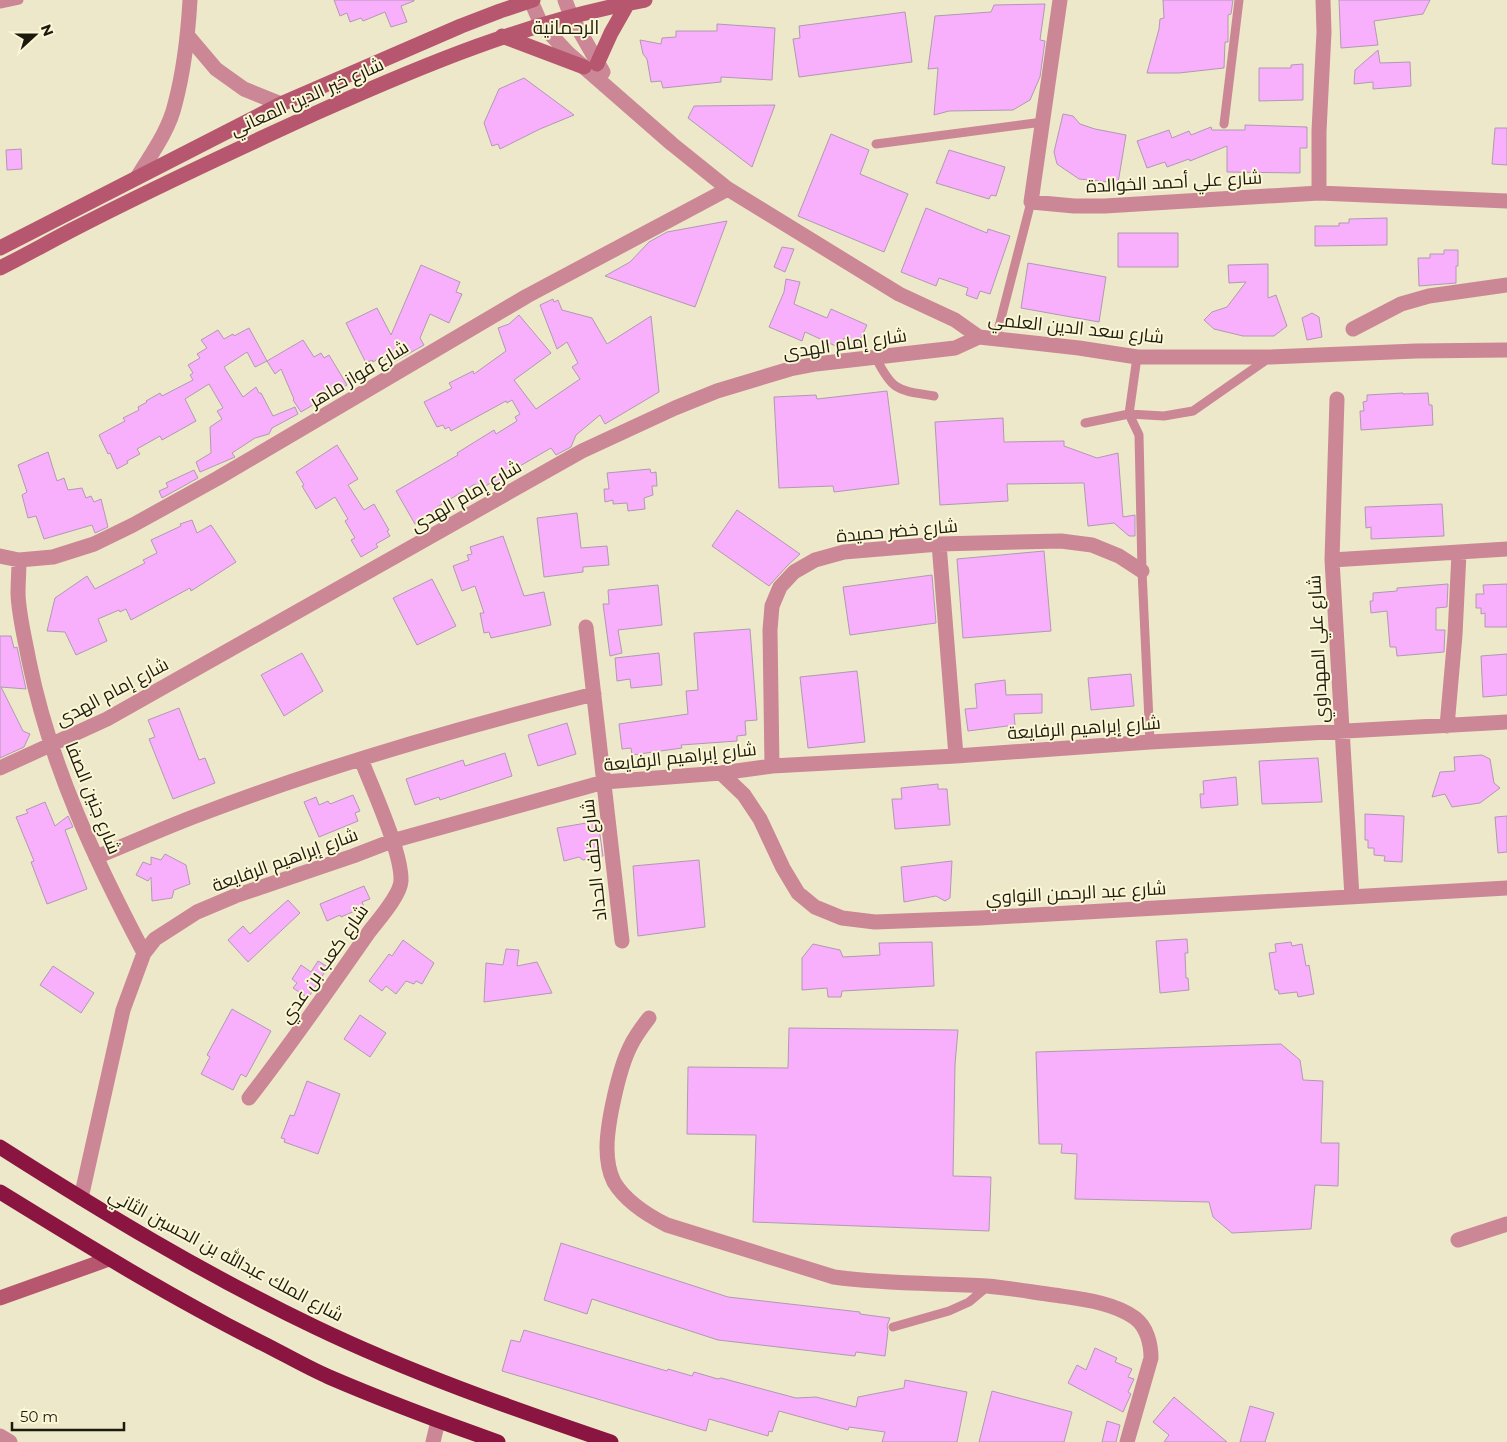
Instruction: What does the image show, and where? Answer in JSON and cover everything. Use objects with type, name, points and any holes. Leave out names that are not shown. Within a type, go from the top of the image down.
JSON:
[{"type":"highway","name":"شارع الملك عبدالله بن الحسين الثاني","points":[[0,1147],[136,1232],[316,1327],[388,1359],[520,1411],[611,1442]]},
{"type":"highway","points":[[0,1192],[189,1305],[328,1376],[438,1421],[498,1442]]},
{"type":"street","points":[[138,176],[165,129],[175,104],[188,36],[190,0]]},
{"type":"street","name":"شارع خير الدين المعاني","points":[[0,248],[281,104],[461,26],[532,0]]},
{"type":"street","name":"شارع سعد الدين العلمي","points":[[532,0],[541,24],[569,54],[590,65],[624,101],[672,144],[728,189],[899,294],[955,320],[979,336],[1137,357],[1270,357],[1416,351],[1507,350]]},
{"type":"street","points":[[565,0],[590,65]]},
{"type":"street","name":"شارع خير الدين المعاني","points":[[0,268],[69,231],[201,166],[380,84],[502,36],[571,16],[645,0]]},
{"type":"street","points":[[1031,202],[1060,0]]},
{"type":"street","points":[[1319,193],[1319,131],[1324,32],[1323,0]]},
{"type":"street","points":[[590,65],[628,3]]},
{"type":"street","points":[[188,36],[216,68],[244,89],[281,104]]},
{"type":"street","points":[[502,36],[590,65]]},
{"type":"street","name":"شارع فواز ماهر","points":[[0,556],[19,560],[53,558],[94,544],[132,525],[218,478],[527,296],[728,189]]},
{"type":"street","name":"شارع علي أحمد الخوالدة","points":[[1031,202],[1074,206],[1105,206],[1319,193],[1507,201]]},
{"type":"street","points":[[1353,329],[1401,304],[1429,296],[1507,285]]},
{"type":"street","name":"شارع إمام الهدى","points":[[0,768],[107,719],[573,456],[675,408],[717,391],[790,369],[816,364],[955,348],[979,336]]},
{"type":"street","name":"شارع علي المهداوي","points":[[1337,399],[1332,560],[1352,897]]},
{"type":"street","name":"شارع خضر حميدة","points":[[772,766],[770,630],[772,606],[780,587],[794,572],[815,560],[844,552],[939,544],[1061,541],[1092,545],[1119,556],[1142,571]]},
{"type":"street","points":[[939,544],[956,756]]},
{"type":"street","points":[[1332,560],[1507,549]]},
{"type":"street","points":[[1447,726],[1455,636],[1459,553]]},
{"type":"street","name":"شارع جنين الصفا","points":[[19,560],[18,594],[21,617],[34,685],[51,746],[63,780],[96,857],[144,953]]},
{"type":"street","name":"شارع خلف الحداد","points":[[586,627],[622,941]]},
{"type":"street","points":[[96,857],[202,814],[361,759],[484,721],[594,694]]},
{"type":"street","name":"شارع إبراهيم الرفايعة","points":[[81,1198],[123,1010],[144,953],[155,939],[198,912],[235,896],[334,863],[392,841],[604,782],[772,766],[1507,722]]},
{"type":"street","name":"شارع كعب بن عدي","points":[[249,1098],[311,1016],[397,892],[400,884],[401,873],[392,841],[361,759]]},
{"type":"street","name":"شارع عبد الرحمن النواوي","points":[[720,772],[744,795],[760,819],[783,868],[798,893],[815,907],[842,918],[875,922],[980,918],[1507,888]]},
{"type":"street","points":[[649,1018],[629,1048],[619,1080],[610,1122],[607,1149],[609,1169],[614,1181],[627,1199],[648,1216],[667,1225],[834,1277],[860,1281],[988,1286],[1077,1298],[1108,1306],[1136,1318],[1145,1331],[1151,1345],[1151,1358],[1126,1442]]},
{"type":"street","points":[[1458,1240],[1507,1224]]},
{"type":"street","points":[[0,1298],[109,1258]]},
{"type":"street","points":[[433,1442],[438,1421]]},
{"type":"street","points":[[0,1436],[10,1442]]},
{"type":"lane","points":[[0,4],[20,0]]},
{"type":"lane","points":[[1224,124],[1239,0]]},
{"type":"lane","points":[[876,144],[1043,122]]},
{"type":"lane","points":[[996,338],[1031,202]]},
{"type":"lane","points":[[1137,357],[1128,414],[1140,435],[1142,571],[1150,742]]},
{"type":"lane","points":[[1085,423],[1128,414],[1164,416],[1193,411],[1270,357]]},
{"type":"lane","points":[[876,358],[885,376],[902,391],[934,396]]},
{"type":"lane","points":[[893,1327],[950,1311],[970,1302],[988,1286]]},
{"type":"building","points":[[334,0],[414,1],[401,6],[407,22],[391,27],[385,12],[363,21],[361,18],[350,22],[347,13],[340,16]]},
{"type":"building","points":[[1163,0],[1233,0],[1231,14],[1228,15],[1228,42],[1225,42],[1224,68],[1179,73],[1147,73],[1160,19],[1164,18]]},
{"type":"building","points":[[1339,0],[1430,0],[1423,14],[1374,21],[1378,45],[1341,48]]},
{"type":"building","points":[[1045,4],[1040,40],[1045,41],[1040,77],[1030,100],[1013,110],[949,111],[934,115],[938,68],[928,69],[935,16],[991,12],[994,5]]},
{"type":"building","points":[[905,12],[912,62],[799,77],[793,39],[800,38],[799,26]]},
{"type":"building","points":[[717,24],[775,28],[772,80],[721,77],[721,82],[663,88],[661,81],[651,82],[647,59],[643,54],[640,40],[661,44],[662,38],[676,37],[676,31],[717,31]]},
{"type":"building","points":[[1378,50],[1380,63],[1410,62],[1411,86],[1373,89],[1373,82],[1354,84],[1355,70]]},
{"type":"building","points":[[1303,64],[1303,100],[1259,101],[1259,68],[1291,68],[1291,65]]},
{"type":"building","points":[[524,78],[574,115],[500,149],[498,144],[492,146],[484,123],[499,89]]},
{"type":"building","points":[[775,105],[752,167],[688,118],[694,106]]},
{"type":"building","points":[[1063,114],[1073,116],[1080,124],[1095,129],[1126,135],[1118,183],[1079,179],[1057,164],[1054,152]]},
{"type":"building","points":[[1245,125],[1307,127],[1307,148],[1300,148],[1300,173],[1227,172],[1227,146],[1190,161],[1189,159],[1167,167],[1165,162],[1147,168],[1137,141],[1169,130],[1172,138],[1189,131],[1191,135],[1211,127],[1212,130],[1245,130]]},
{"type":"building","points":[[1495,128],[1507,128],[1507,165],[1492,164]]},
{"type":"building","points":[[831,134],[869,150],[860,174],[908,194],[884,252],[798,216]]},
{"type":"building","points":[[21,149],[22,169],[7,170],[6,150]]},
{"type":"building","points":[[949,150],[1005,167],[996,196],[991,195],[989,199],[936,183]]},
{"type":"building","points":[[926,208],[987,233],[988,229],[1010,236],[990,294],[980,291],[977,299],[966,295],[968,288],[939,278],[936,286],[901,272]]},
{"type":"building","points":[[1387,218],[1387,245],[1315,246],[1315,226],[1339,226],[1339,223],[1349,223],[1349,219]]},
{"type":"building","points":[[727,221],[695,307],[605,276],[630,262],[649,242],[667,232]]},
{"type":"building","points":[[1118,233],[1178,233],[1178,267],[1118,267]]},
{"type":"building","points":[[782,247],[794,249],[785,272],[774,267]]},
{"type":"building","points":[[1444,250],[1458,250],[1456,283],[1419,286],[1418,258],[1430,258],[1430,254],[1444,254]]},
{"type":"building","points":[[1028,263],[1106,277],[1099,322],[1021,308]]},
{"type":"building","points":[[1268,264],[1268,298],[1276,295],[1287,326],[1274,336],[1243,336],[1214,329],[1204,320],[1212,312],[1227,307],[1246,282],[1229,283],[1228,265]]},
{"type":"building","points":[[421,265],[460,282],[456,292],[462,294],[449,323],[430,314],[420,338],[424,345],[392,363],[389,357],[384,360],[382,356],[373,362],[372,360],[366,363],[346,323],[377,308],[391,335]]},
{"type":"building","points":[[786,279],[800,282],[794,304],[827,318],[831,309],[867,325],[858,344],[844,338],[840,348],[805,332],[802,341],[769,327],[784,292]]},
{"type":"building","points":[[553,299],[554,302],[558,300],[562,310],[592,318],[607,344],[651,316],[659,392],[605,424],[600,415],[576,435],[571,447],[556,455],[551,448],[513,470],[516,474],[497,485],[494,481],[479,490],[475,484],[434,509],[436,512],[415,524],[396,491],[458,455],[457,453],[494,430],[496,434],[517,421],[515,417],[520,414],[512,400],[507,403],[506,401],[451,431],[449,427],[445,429],[443,425],[437,427],[424,402],[452,388],[449,383],[473,371],[474,374],[506,351],[498,328],[509,324],[519,315],[551,353],[514,380],[536,409],[580,379],[572,367],[578,363],[567,342],[557,349],[540,305]]},
{"type":"building","points":[[1312,313],[1319,317],[1322,337],[1307,340],[1302,318]]},
{"type":"building","points":[[249,328],[267,361],[255,367],[247,352],[224,367],[243,397],[256,387],[273,416],[295,407],[298,414],[272,428],[269,434],[255,438],[232,453],[235,457],[200,472],[196,462],[211,453],[210,427],[222,419],[217,411],[223,408],[209,384],[185,399],[196,421],[162,440],[160,436],[137,449],[140,454],[117,469],[99,435],[125,421],[123,418],[139,410],[138,407],[146,401],[160,393],[162,396],[193,380],[190,375],[193,373],[188,365],[200,358],[197,354],[207,348],[201,340],[218,330],[224,339]]},
{"type":"building","points":[[303,340],[314,357],[321,353],[324,358],[329,355],[347,385],[301,412],[293,400],[281,369],[275,374],[267,361]]},
{"type":"building","points":[[887,391],[899,484],[834,492],[833,486],[779,488],[774,397],[816,395],[817,399]]},
{"type":"building","points":[[1428,393],[1429,405],[1432,405],[1433,425],[1361,430],[1360,411],[1364,411],[1363,402],[1367,401],[1367,395]]},
{"type":"building","points":[[1003,418],[1004,442],[1064,441],[1064,446],[1097,458],[1118,453],[1123,517],[1135,515],[1135,536],[1129,536],[1114,523],[1088,526],[1084,483],[1007,484],[1008,501],[940,505],[935,422]]},
{"type":"building","points":[[337,445],[358,479],[348,485],[364,510],[374,504],[389,530],[387,531],[390,536],[376,544],[378,547],[361,557],[351,540],[355,538],[345,521],[348,519],[335,497],[316,509],[296,472]]},
{"type":"building","points":[[48,452],[57,481],[64,478],[68,490],[82,488],[86,498],[91,496],[94,502],[101,499],[108,527],[95,533],[92,525],[44,539],[36,516],[28,518],[22,495],[27,492],[18,465]]},
{"type":"building","points":[[650,469],[651,473],[656,472],[657,486],[652,486],[653,495],[644,498],[645,509],[628,511],[627,503],[613,504],[613,500],[605,502],[604,489],[609,489],[607,473]]},
{"type":"building","points":[[194,470],[198,478],[162,498],[159,491],[168,487],[166,483]]},
{"type":"building","points":[[1442,504],[1444,536],[1371,539],[1371,527],[1366,528],[1365,507]]},
{"type":"building","points":[[737,510],[800,554],[769,586],[712,546]]},
{"type":"building","points":[[577,513],[581,548],[607,546],[609,565],[583,567],[583,572],[544,577],[537,518]]},
{"type":"building","points":[[192,520],[197,533],[211,525],[236,562],[191,591],[190,588],[131,620],[126,609],[98,619],[107,641],[76,655],[65,632],[47,631],[55,598],[87,576],[95,589],[145,563],[143,560],[157,553],[151,540],[181,526],[180,524]]},
{"type":"building","points":[[503,536],[524,596],[544,592],[551,625],[491,638],[489,632],[484,633],[480,613],[484,613],[475,586],[462,591],[453,566],[469,560],[467,555],[472,554],[470,547]]},
{"type":"building","points":[[1044,551],[1051,631],[963,638],[957,559]]},
{"type":"building","points":[[932,575],[936,623],[850,635],[843,587]]},
{"type":"building","points":[[432,579],[456,626],[417,645],[393,598]]},
{"type":"building","points":[[1448,584],[1447,607],[1436,608],[1436,630],[1445,630],[1444,652],[1397,656],[1396,647],[1390,647],[1387,611],[1371,613],[1370,601],[1373,601],[1373,593],[1397,591],[1397,588]]},
{"type":"building","points":[[1507,584],[1507,627],[1485,627],[1485,613],[1481,614],[1481,608],[1476,608],[1476,594],[1484,594],[1483,585]]},
{"type":"building","points":[[658,585],[662,625],[618,630],[622,653],[610,656],[603,604],[609,604],[608,590]]},
{"type":"building","points":[[750,629],[757,720],[745,721],[746,735],[737,736],[737,741],[681,745],[682,748],[632,755],[631,748],[622,749],[619,724],[688,714],[686,691],[698,690],[694,633]]},
{"type":"building","points":[[0,636],[11,636],[14,648],[17,647],[26,689],[1,687],[23,731],[30,734],[24,747],[0,758]]},
{"type":"building","points":[[302,653],[323,691],[284,716],[261,675]]},
{"type":"building","points":[[659,653],[662,685],[631,688],[630,679],[617,681],[615,658]]},
{"type":"building","points":[[1507,654],[1507,695],[1483,697],[1481,656]]},
{"type":"building","points":[[857,671],[865,742],[808,748],[800,677]]},
{"type":"building","points":[[1131,674],[1134,706],[1091,710],[1088,678]]},
{"type":"building","points":[[1005,680],[1006,695],[1042,694],[1042,713],[1014,714],[1015,725],[968,731],[965,709],[977,708],[975,684]]},
{"type":"building","points":[[179,708],[199,760],[205,758],[215,783],[173,799],[149,739],[155,737],[148,720]]},
{"type":"building","points":[[567,723],[576,754],[538,766],[528,735]]},
{"type":"building","points":[[505,753],[512,776],[440,800],[439,797],[415,805],[406,779],[463,760],[465,766]]},
{"type":"building","points":[[1482,755],[1490,759],[1494,783],[1500,788],[1480,803],[1452,807],[1445,794],[1432,797],[1440,772],[1455,771],[1454,757]]},
{"type":"building","points":[[1318,758],[1322,802],[1262,804],[1259,761]]},
{"type":"building","points":[[1236,777],[1238,805],[1201,808],[1200,794],[1204,794],[1203,781]]},
{"type":"building","points":[[938,784],[938,789],[947,789],[950,825],[895,829],[892,799],[902,799],[901,788]]},
{"type":"building","points":[[353,795],[360,811],[355,813],[358,821],[319,837],[304,802],[316,797],[319,805],[328,801],[330,804]]},
{"type":"building","points":[[45,802],[55,826],[68,816],[73,827],[65,830],[87,889],[47,904],[31,862],[34,861],[16,817],[28,813],[26,810]]},
{"type":"building","points":[[1365,814],[1404,816],[1402,862],[1384,861],[1385,856],[1374,855],[1374,848],[1368,848],[1368,840],[1365,840]]},
{"type":"building","points":[[1507,816],[1507,852],[1498,853],[1495,817]]},
{"type":"building","points":[[598,821],[603,856],[583,860],[579,857],[564,861],[557,828]]},
{"type":"building","points":[[165,854],[186,865],[190,884],[174,890],[172,898],[152,901],[151,877],[148,881],[136,875],[143,862],[151,865],[151,857],[161,860]]},
{"type":"building","points":[[699,860],[705,927],[638,936],[633,866]]},
{"type":"building","points":[[952,861],[950,898],[945,901],[936,896],[904,902],[901,867]]},
{"type":"building","points":[[364,886],[370,899],[362,902],[364,907],[327,921],[320,904]]},
{"type":"building","points":[[288,900],[300,913],[248,962],[228,940],[243,926],[250,934]]},
{"type":"building","points":[[1187,939],[1188,953],[1185,953],[1186,978],[1188,978],[1189,990],[1160,993],[1156,941]]},
{"type":"building","points":[[403,940],[434,963],[422,984],[416,981],[414,984],[406,981],[396,994],[386,986],[382,991],[369,981],[389,954],[392,956]]},
{"type":"building","points":[[932,942],[934,986],[842,991],[841,997],[828,997],[827,988],[802,990],[802,958],[813,944],[840,950],[843,957],[880,955],[879,943]]},
{"type":"building","points":[[1291,942],[1292,946],[1302,944],[1306,966],[1309,965],[1314,994],[1298,997],[1297,992],[1279,994],[1278,990],[1275,990],[1269,953],[1276,952],[1275,944]]},
{"type":"building","points":[[506,949],[519,950],[517,966],[537,962],[552,993],[484,1002],[486,963],[503,965]]},
{"type":"building","points":[[318,961],[328,967],[308,998],[293,988],[297,983],[292,979],[301,965],[311,972]]},
{"type":"building","points":[[53,966],[94,993],[81,1013],[40,985]]},
{"type":"building","points":[[232,1009],[271,1031],[246,1077],[241,1074],[233,1090],[201,1074],[210,1057],[207,1055]]},
{"type":"building","points":[[360,1015],[386,1033],[370,1057],[344,1039]]},
{"type":"building","points":[[789,1028],[958,1030],[955,1064],[953,1176],[991,1177],[989,1231],[753,1222],[756,1135],[687,1134],[688,1067],[788,1068]]},
{"type":"building","points":[[1281,1044],[1300,1060],[1303,1080],[1323,1081],[1321,1143],[1339,1143],[1338,1186],[1315,1185],[1311,1229],[1232,1233],[1213,1217],[1209,1202],[1075,1199],[1077,1154],[1061,1153],[1062,1144],[1039,1144],[1036,1052]]},
{"type":"building","points":[[307,1081],[340,1094],[318,1154],[284,1142],[285,1139],[281,1138],[290,1115],[294,1116]]},
{"type":"building","points":[[561,1243],[728,1297],[860,1312],[860,1314],[890,1318],[887,1326],[885,1356],[856,1352],[855,1356],[718,1340],[592,1299],[587,1314],[544,1300]]},
{"type":"building","points":[[524,1330],[667,1371],[668,1369],[692,1376],[694,1372],[796,1398],[816,1397],[856,1407],[858,1397],[904,1388],[905,1380],[967,1392],[957,1442],[882,1442],[885,1432],[849,1427],[848,1430],[779,1411],[772,1432],[769,1431],[768,1436],[709,1419],[706,1431],[502,1371],[511,1340],[520,1342]]},
{"type":"building","points":[[1095,1348],[1117,1358],[1115,1362],[1132,1369],[1128,1377],[1134,1379],[1128,1392],[1131,1394],[1123,1412],[1068,1383],[1077,1365],[1086,1370]]},
{"type":"building","points":[[992,1391],[1072,1412],[1064,1442],[979,1442]]},
{"type":"building","points":[[1174,1397],[1227,1442],[1164,1442],[1169,1435],[1153,1422]]},
{"type":"building","points":[[1250,1406],[1274,1413],[1265,1442],[1240,1442]]},
{"type":"building","points":[[1107,1421],[1120,1425],[1116,1442],[1102,1442]]},
{"type":"district","name":"الرحمانية","points":[[566,27]]}]
